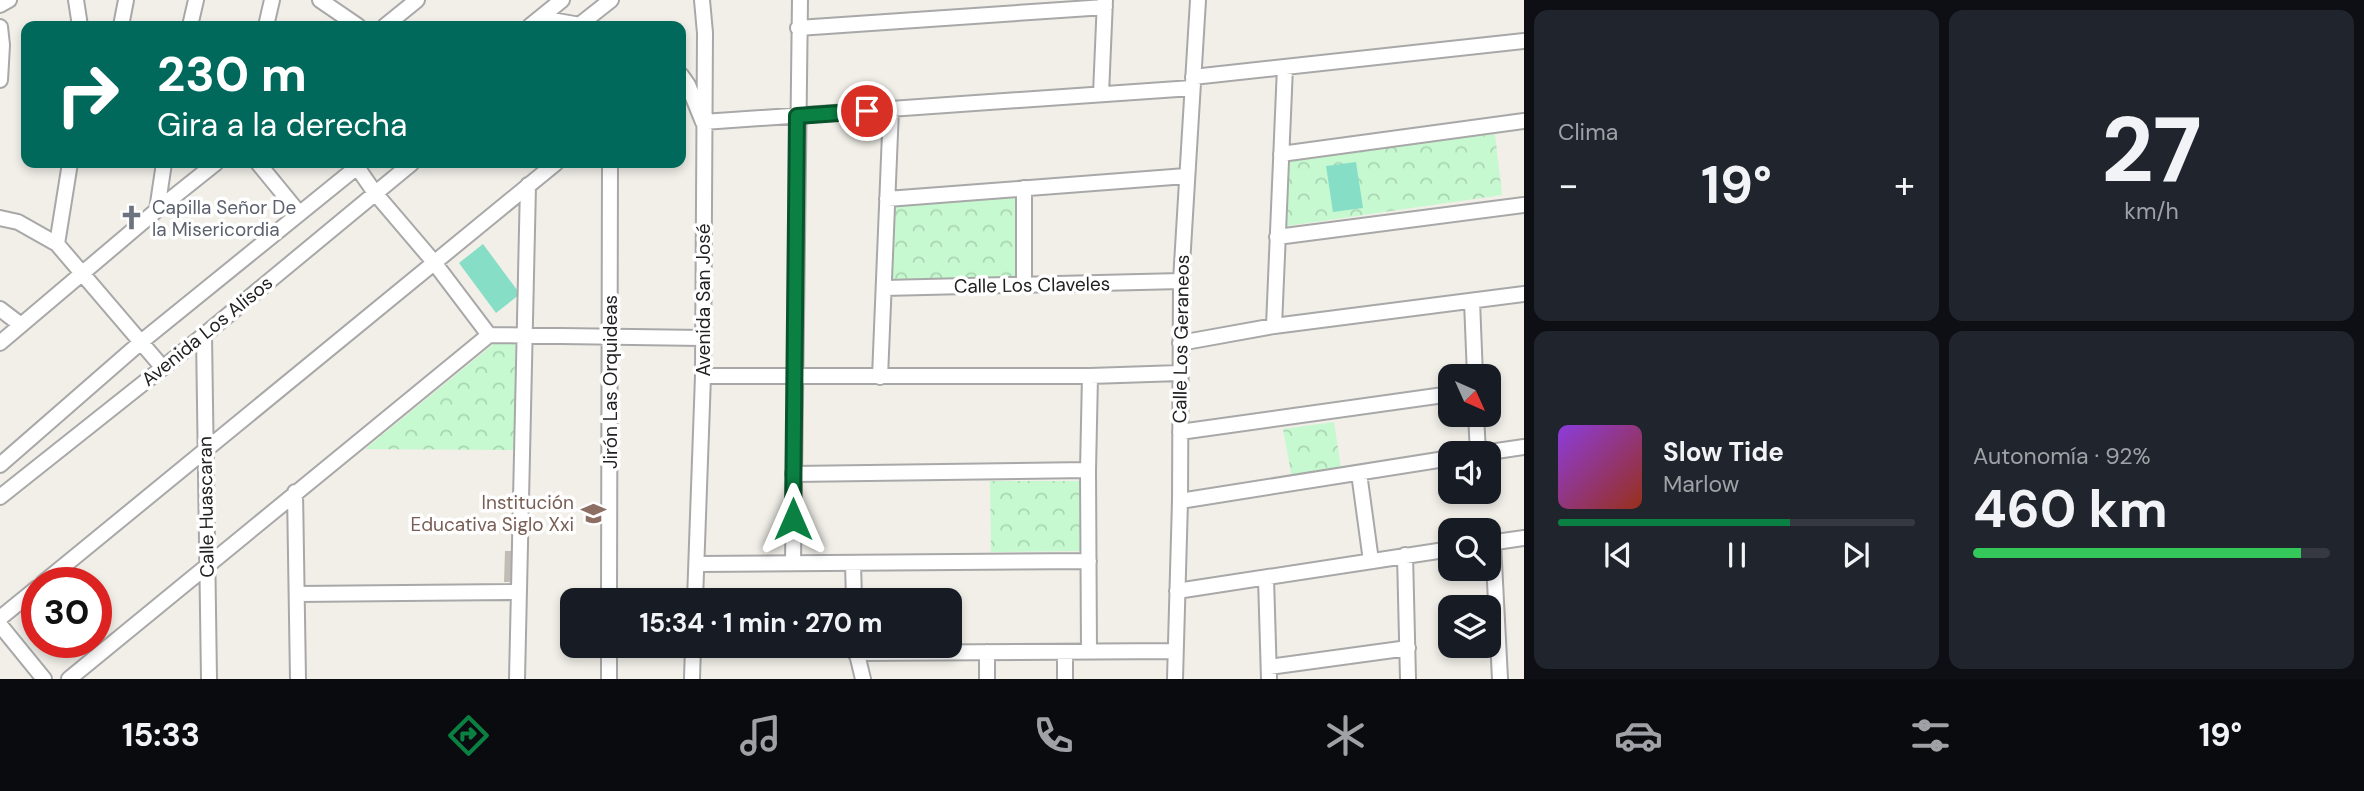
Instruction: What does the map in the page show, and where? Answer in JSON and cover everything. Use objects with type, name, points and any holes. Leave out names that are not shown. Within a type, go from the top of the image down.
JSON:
[{"type":"street","points":[[0,5],[9,0]]},
{"type":"street","points":[[76,0],[79,21]]},
{"type":"street","points":[[122,21],[126,0]]},
{"type":"street","points":[[191,21],[196,0]]},
{"type":"street","points":[[267,21],[272,0]]},
{"type":"street","points":[[320,0],[351,21]]},
{"type":"street","points":[[391,21],[417,0]]},
{"type":"street","points":[[536,21],[562,0]]},
{"type":"street","points":[[587,21],[611,0]]},
{"type":"street","name":"Avenida San José","points":[[696,588],[703,376],[705,33],[702,0]]},
{"type":"street","points":[[793,563],[800,0]]},
{"type":"street","name":"Calle Los Geraneos","points":[[1175,679],[1181,501],[1181,281],[1198,0]]},
{"type":"street","points":[[798,28],[1012,7],[1105,3],[1101,94]]},
{"type":"street","points":[[0,27],[0,80]]},
{"type":"street","points":[[686,82],[703,122],[1101,94],[1192,83],[1284,67],[1524,41]]},
{"type":"street","points":[[1274,326],[1284,67]]},
{"type":"street","points":[[880,377],[891,109]]},
{"type":"street","points":[[1281,154],[1524,121]]},
{"type":"street","points":[[57,244],[69,168]]},
{"type":"street","points":[[157,210],[163,168]]},
{"type":"street","points":[[0,343],[210,168]]},
{"type":"street","points":[[262,168],[299,214]]},
{"type":"street","name":"Avenida Los Alisos","points":[[0,465],[141,342],[355,168]]},
{"type":"street","points":[[361,168],[375,193],[433,261],[489,335]]},
{"type":"street","name":"Avenida Los Alisos","points":[[0,497],[204,335],[406,168]]},
{"type":"street","points":[[63,567],[550,168]]},
{"type":"street","name":"Jirón Las Orquideas","points":[[609,588],[610,168]]},
{"type":"street","points":[[887,199],[1186,176]]},
{"type":"street","points":[[517,679],[528,185]]},
{"type":"street","points":[[1024,188],[1024,285]]},
{"type":"street","points":[[1278,237],[1524,205]]},
{"type":"street","points":[[0,218],[38,232],[57,244],[163,368]]},
{"type":"street","name":"Calle Los Claveles","points":[[884,288],[1181,281]]},
{"type":"street","points":[[1180,343],[1274,326],[1524,294]]},
{"type":"street","points":[[1472,300],[1475,364]]},
{"type":"street","points":[[0,309],[21,325]]},
{"type":"street","name":"Calle Huascaran","points":[[204,335],[209,679]]},
{"type":"street","points":[[69,679],[489,335],[703,338]]},
{"type":"street","points":[[703,376],[1090,376],[1180,373]]},
{"type":"street","points":[[1089,652],[1090,376]]},
{"type":"street","points":[[1180,432],[1438,396]]},
{"type":"street","points":[[1501,450],[1524,447]]},
{"type":"street","points":[[1181,501],[1438,460]]},
{"type":"street","points":[[793,474],[1088,470]]},
{"type":"street","points":[[1359,473],[1371,561]]},
{"type":"street","points":[[295,492],[298,679]]},
{"type":"street","points":[[1501,541],[1524,538]]},
{"type":"street","points":[[1177,591],[1438,551]]},
{"type":"street","points":[[1405,555],[1408,679]]},
{"type":"street","points":[[698,564],[1088,561]]},
{"type":"street","points":[[853,563],[854,588]]},
{"type":"street","points":[[1266,578],[1269,673],[1408,648]]},
{"type":"street","points":[[1494,581],[1500,679]]},
{"type":"street","points":[[297,594],[519,592]]},
{"type":"street","points":[[0,618],[21,601]]},
{"type":"street","points":[[0,625],[44,679]]},
{"type":"street","points":[[962,651],[1175,651]]},
{"type":"street","points":[[986,679],[987,652]]},
{"type":"street","points":[[1065,652],[1065,679]]},
{"type":"street","points":[[609,658],[609,679]]},
{"type":"street","points":[[692,679],[693,658]]},
{"type":"street","points":[[857,658],[863,679]]},
{"type":"green space","points":[[1495,134],[1502,195],[1287,226],[1289,157]]},
{"type":"green space","points":[[1356,162],[1363,208],[1333,212],[1326,166]]},
{"type":"green space","points":[[1027,195],[1028,280],[889,283],[892,203]]},
{"type":"green space","points":[[483,244],[520,294],[496,313],[459,263]]},
{"type":"green space","points":[[496,342],[515,343],[516,450],[365,449]]},
{"type":"green space","points":[[1334,422],[1341,468],[1292,478],[1283,429]]},
{"type":"green space","points":[[990,481],[1081,481],[1082,551],[991,552]]},
{"type":"building","points":[[505,551],[518,551],[517,576],[510,582],[504,582]]},
{"type":"place","name":"Capilla Señor De la Misericordia","points":[[132,218]]},
{"type":"place","name":"Institución Educativa Siglo Xxi","points":[[594,513]]},
{"type":"route","points":[[793,519],[797,116],[867,111]]}]
